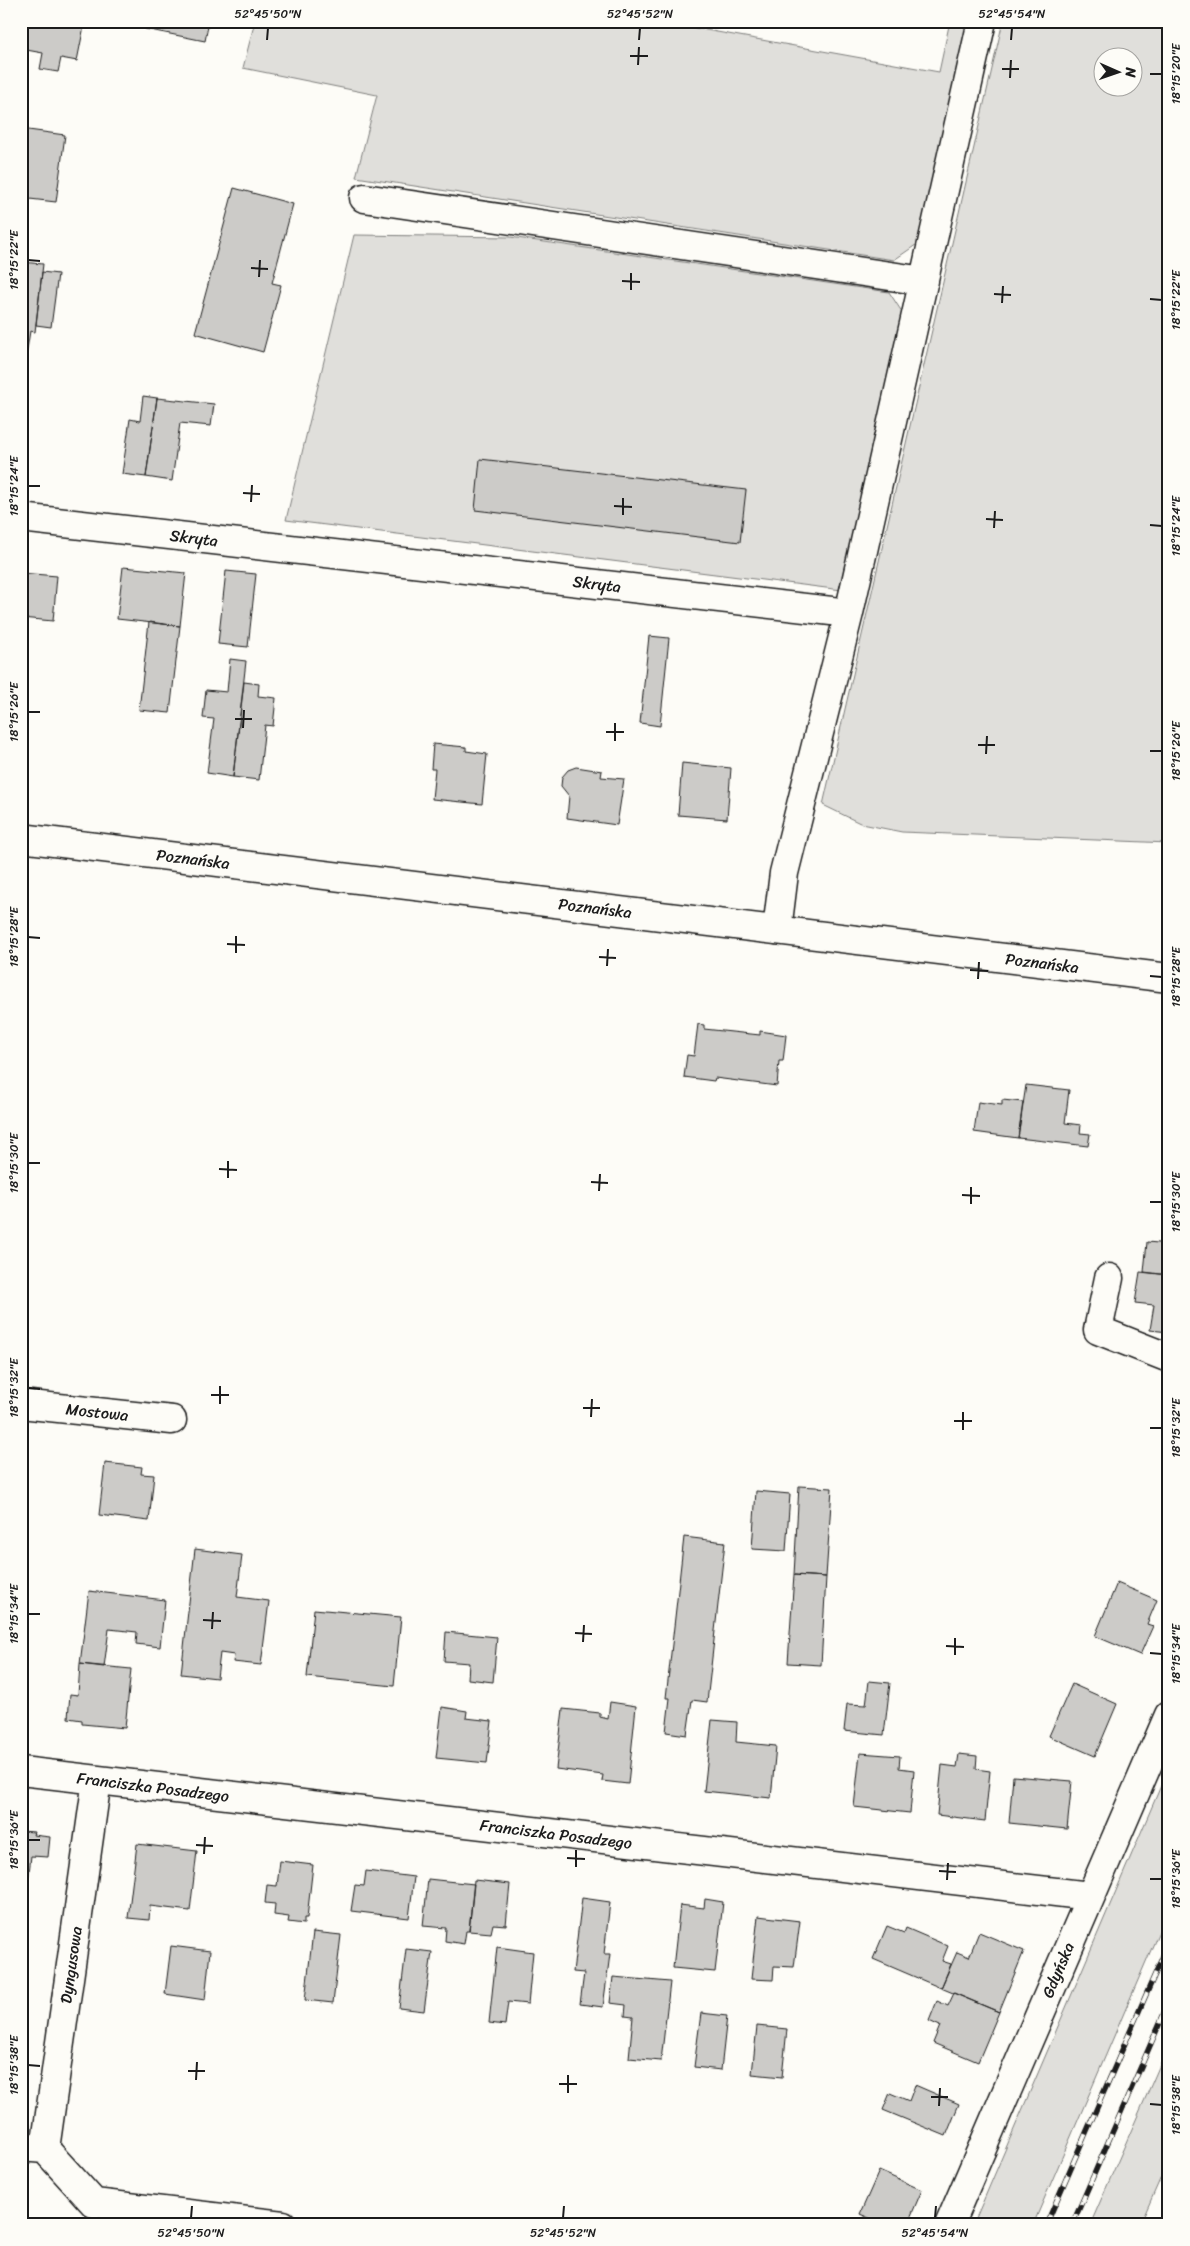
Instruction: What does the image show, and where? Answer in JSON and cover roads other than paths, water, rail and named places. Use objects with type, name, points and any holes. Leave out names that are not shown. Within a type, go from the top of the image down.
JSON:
[{"type":"street","points":[[777,930],[784,873],[849,613],[982,21]]},
{"type":"street","points":[[364,198],[924,281]]},
{"type":"street","name":"Skryta","points":[[21,518],[849,613]]},
{"type":"street","name":"Poznańska","points":[[21,838],[1163,978]]},
{"type":"street","points":[[1109,1278],[1098,1330],[1169,1358]]},
{"type":"street","name":"Mostowa","points":[[21,1404],[172,1420]]},
{"type":"street","name":"Gdyńska","points":[[949,2225],[1169,1715]]},
{"type":"street","name":"Franciszka Posadzego","points":[[21,1771],[1090,1896]]},
{"type":"street","name":"Dyngusowa","points":[[97,1780],[33,2148],[94,2203],[283,2225]]},
{"type":"railway","points":[[1046,2225],[1169,1942]]},
{"type":"railway","points":[[1072,2225],[1169,2002]]}]
